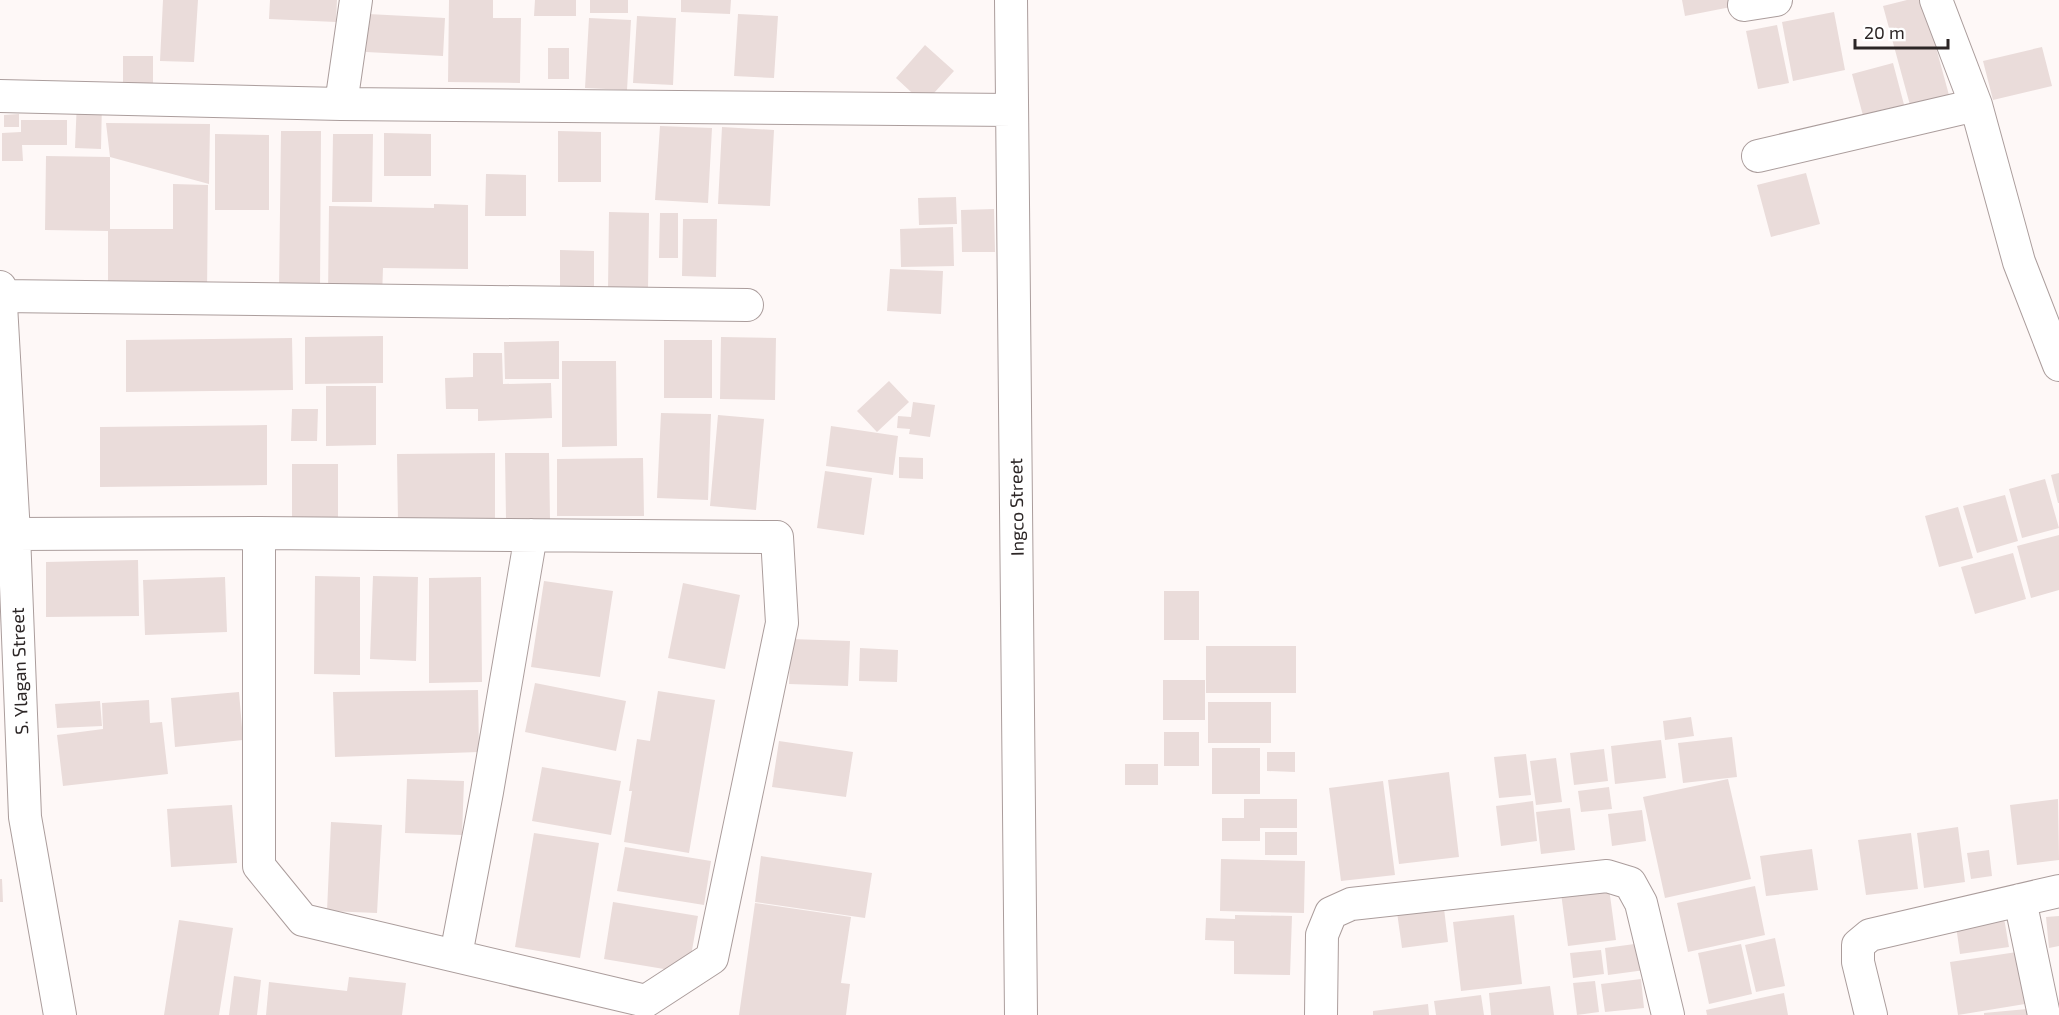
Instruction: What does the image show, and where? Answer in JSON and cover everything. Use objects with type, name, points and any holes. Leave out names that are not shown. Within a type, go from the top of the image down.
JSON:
[{"type":"street","points":[[341,104],[356,0]]},
{"type":"street","name":"Ingco Street","points":[[1011,0],[1021,1015]]},
{"type":"street","points":[[1744,5],[1776,0]]},
{"type":"street","points":[[1936,0],[1976,105],[2019,262],[2059,365]]},
{"type":"street","points":[[0,96],[341,104],[1012,110]]},
{"type":"street","points":[[1758,156],[1976,105]]},
{"type":"street","points":[[0,292],[747,305]]},
{"type":"street","name":"S. Ylagan Street","points":[[0,292],[14,534],[12,818],[60,1015]]},
{"type":"street","points":[[14,534],[259,533],[777,537],[782,623],[712,958],[646,1001],[303,920],[259,866],[259,533]]},
{"type":"street","points":[[456,956],[531,535]]},
{"type":"street","points":[[1321,1015],[1322,935],[1331,914],[1351,904],[1607,876],[1630,883],[1641,903],[1668,1015]]},
{"type":"street","points":[[1871,1015],[1858,962],[1858,945],[1870,935],[2059,891]]},
{"type":"street","points":[[2020,900],[2044,1015]]},
{"type":"building","points":[[163,0],[198,0],[194,62],[160,61]]},
{"type":"building","points":[[270,0],[337,0],[336,22],[269,19]]},
{"type":"building","points":[[449,0],[493,0],[493,18],[521,18],[520,83],[448,82]]},
{"type":"building","points":[[535,0],[576,0],[576,16],[534,16]]},
{"type":"building","points":[[590,0],[628,0],[628,13],[590,13]]},
{"type":"building","points":[[681,0],[731,0],[730,14],[681,12]]},
{"type":"building","points":[[1682,0],[1735,0],[1736,6],[1685,16]]},
{"type":"building","points":[[1907,0],[1923,0],[1952,106],[1913,116],[1883,6]]},
{"type":"building","points":[[1834,12],[1845,70],[1793,81],[1782,22]]},
{"type":"building","points":[[368,14],[445,18],[443,56],[366,52]]},
{"type":"building","points":[[738,14],[778,16],[774,78],[734,76]]},
{"type":"building","points":[[637,16],[676,18],[673,85],[633,83]]},
{"type":"building","points":[[589,18],[631,20],[627,90],[585,88]]},
{"type":"building","points":[[1777,25],[1789,83],[1758,89],[1746,31]]},
{"type":"building","points":[[925,45],[954,71],[924,104],[896,78]]},
{"type":"building","points":[[2042,47],[2052,86],[1993,100],[1983,61]]},
{"type":"building","points":[[548,48],[569,48],[569,79],[548,79]]},
{"type":"building","points":[[123,56],[153,56],[153,87],[123,87]]},
{"type":"building","points":[[1893,63],[1907,116],[1866,127],[1852,74]]},
{"type":"building","points":[[77,100],[102,101],[101,149],[75,148]]},
{"type":"building","points":[[19,114],[19,127],[4,127],[4,115]]},
{"type":"building","points":[[21,120],[67,120],[67,145],[22,145],[23,161],[2,161],[2,133],[21,132]]},
{"type":"building","points":[[106,123],[210,124],[209,184],[110,157]]},
{"type":"building","points":[[660,126],[712,128],[708,203],[655,200]]},
{"type":"building","points":[[722,127],[774,130],[770,206],[718,204]]},
{"type":"building","points":[[281,131],[321,131],[320,291],[279,290]]},
{"type":"building","points":[[558,131],[601,132],[601,182],[558,182]]},
{"type":"building","points":[[384,133],[431,134],[431,176],[384,176]]},
{"type":"building","points":[[215,134],[269,135],[269,210],[215,210]]},
{"type":"building","points":[[333,134],[373,134],[372,202],[332,202]]},
{"type":"building","points":[[46,156],[110,157],[110,229],[173,229],[173,184],[208,185],[207,295],[108,294],[108,231],[45,230]]},
{"type":"building","points":[[1806,173],[1820,224],[1771,237],[1757,185]]},
{"type":"building","points":[[486,174],[526,175],[526,216],[485,216]]},
{"type":"building","points":[[956,197],[957,224],[919,225],[918,198]]},
{"type":"building","points":[[434,204],[468,205],[468,269],[383,268],[382,297],[328,297],[329,206],[434,208]]},
{"type":"building","points":[[994,209],[995,252],[962,252],[961,210]]},
{"type":"building","points":[[609,212],[649,213],[648,290],[608,289]]},
{"type":"building","points":[[660,213],[678,213],[678,258],[659,258]]},
{"type":"building","points":[[683,219],[717,219],[716,277],[682,276]]},
{"type":"building","points":[[953,227],[954,266],[901,267],[900,229]]},
{"type":"building","points":[[560,250],[594,251],[594,297],[560,297]]},
{"type":"building","points":[[890,269],[943,271],[941,314],[887,311]]},
{"type":"building","points":[[383,336],[383,383],[305,384],[305,337]]},
{"type":"building","points":[[721,337],[776,338],[775,400],[720,399]]},
{"type":"building","points":[[292,338],[293,390],[126,392],[126,340]]},
{"type":"building","points":[[664,340],[712,340],[712,398],[664,398]]},
{"type":"building","points":[[559,341],[559,379],[505,379],[504,342]]},
{"type":"building","points":[[473,353],[502,353],[503,384],[551,383],[552,418],[478,421],[478,409],[446,409],[445,378],[473,377]]},
{"type":"building","points":[[562,361],[616,361],[617,446],[562,447]]},
{"type":"building","points":[[889,381],[909,402],[877,432],[857,411]]},
{"type":"building","points":[[326,386],[376,386],[376,445],[326,446]]},
{"type":"building","points":[[913,402],[935,405],[930,437],[909,434],[910,429],[897,428],[898,416],[911,417]]},
{"type":"building","points":[[292,409],[318,409],[317,441],[291,441]]},
{"type":"building","points":[[661,413],[711,414],[708,500],[657,498]]},
{"type":"building","points":[[718,415],[764,419],[756,510],[710,506]]},
{"type":"building","points":[[267,425],[267,485],[100,487],[100,427]]},
{"type":"building","points":[[831,426],[898,436],[893,475],[826,466]]},
{"type":"building","points":[[495,453],[495,521],[398,522],[397,454]]},
{"type":"building","points":[[505,453],[549,453],[550,519],[506,519]]},
{"type":"building","points":[[899,457],[923,458],[923,479],[899,478]]},
{"type":"building","points":[[643,458],[644,516],[557,516],[557,459]]},
{"type":"building","points":[[292,464],[338,464],[338,525],[292,525]]},
{"type":"building","points":[[825,471],[872,478],[864,535],[817,528]]},
{"type":"building","points":[[2059,473],[2059,503],[2058,503],[2051,475]]},
{"type":"building","points":[[2045,479],[2059,528],[2022,538],[2009,489]]},
{"type":"building","points":[[2005,495],[2018,541],[1977,553],[1963,506]]},
{"type":"building","points":[[1958,507],[1973,558],[1939,567],[1925,516]]},
{"type":"building","points":[[2059,535],[2059,590],[2031,598],[2017,546]]},
{"type":"building","points":[[2013,553],[2026,599],[1975,614],[1961,567]]},
{"type":"building","points":[[138,560],[139,616],[46,617],[46,562]]},
{"type":"building","points":[[315,576],[360,577],[360,675],[314,674]]},
{"type":"building","points":[[373,576],[418,577],[416,661],[370,659]]},
{"type":"building","points":[[225,577],[227,632],[145,635],[143,580]]},
{"type":"building","points":[[481,577],[482,682],[429,683],[429,578]]},
{"type":"building","points":[[544,581],[613,591],[600,677],[531,667]]},
{"type":"building","points":[[683,583],[740,595],[725,669],[668,658]]},
{"type":"building","points":[[1164,591],[1199,591],[1199,640],[1164,640]]},
{"type":"building","points":[[791,639],[850,641],[848,686],[789,684]]},
{"type":"building","points":[[1206,646],[1296,646],[1296,693],[1206,693]]},
{"type":"building","points":[[860,648],[898,650],[897,682],[859,681]]},
{"type":"building","points":[[1163,680],[1205,680],[1205,720],[1163,720]]},
{"type":"building","points":[[535,683],[626,701],[616,751],[525,732]]},
{"type":"building","points":[[478,690],[479,752],[335,757],[333,692]]},
{"type":"building","points":[[658,691],[715,700],[689,853],[624,842],[637,739],[650,741]]},
{"type":"building","points":[[239,692],[243,740],[175,747],[171,698]]},
{"type":"building","points":[[149,700],[150,723],[162,722],[168,774],[63,786],[57,735],[103,729],[102,703]]},
{"type":"building","points":[[100,701],[102,726],[57,728],[55,704]]},
{"type":"building","points":[[1208,702],[1271,702],[1271,743],[1208,743]]},
{"type":"building","points":[[1691,717],[1694,736],[1665,740],[1663,721]]},
{"type":"building","points":[[1164,732],[1199,732],[1199,766],[1164,766]]},
{"type":"building","points":[[1732,737],[1737,777],[1683,783],[1678,743]]},
{"type":"building","points":[[1661,740],[1666,778],[1615,784],[1611,746]]},
{"type":"building","points":[[779,741],[853,752],[846,797],[772,787]]},
{"type":"building","points":[[1212,748],[1260,748],[1260,794],[1212,794]]},
{"type":"building","points":[[1604,749],[1608,781],[1574,785],[1570,753]]},
{"type":"building","points":[[1267,752],[1295,752],[1295,772],[1267,771]]},
{"type":"building","points":[[1526,754],[1531,795],[1499,798],[1494,757]]},
{"type":"building","points":[[1556,758],[1562,802],[1536,805],[1530,761]]},
{"type":"building","points":[[1125,764],[1158,764],[1158,785],[1125,785]]},
{"type":"building","points":[[542,767],[621,781],[611,835],[532,821]]},
{"type":"building","points":[[1449,772],[1459,857],[1399,864],[1388,780]]},
{"type":"building","points":[[407,779],[464,781],[462,835],[405,833]]},
{"type":"building","points":[[1728,779],[1751,879],[1665,898],[1643,797]]},
{"type":"building","points":[[1383,781],[1395,875],[1341,881],[1329,788]]},
{"type":"building","points":[[1609,787],[1612,809],[1581,812],[1578,791]]},
{"type":"building","points":[[1244,799],[1297,799],[1297,828],[1260,828],[1260,841],[1222,841],[1222,818],[1244,818]]},
{"type":"building","points":[[2058,799],[2059,860],[2017,865],[2010,805]]},
{"type":"building","points":[[1533,801],[1537,841],[1501,846],[1496,806]]},
{"type":"building","points":[[232,805],[237,863],[171,867],[167,809]]},
{"type":"building","points":[[1570,808],[1575,850],[1541,854],[1536,812]]},
{"type":"building","points":[[1642,810],[1646,841],[1612,846],[1608,814]]},
{"type":"building","points":[[331,822],[382,825],[377,913],[327,911]]},
{"type":"building","points":[[1958,827],[1965,882],[1924,888],[1917,833]]},
{"type":"building","points":[[1265,832],[1297,832],[1297,855],[1265,855]]},
{"type":"building","points":[[534,833],[599,843],[580,958],[515,947]]},
{"type":"building","points":[[1911,833],[1918,889],[1866,895],[1858,840]]},
{"type":"building","points":[[625,847],[711,861],[704,905],[617,891]]},
{"type":"building","points":[[1812,849],[1818,890],[1766,896],[1760,856]]},
{"type":"building","points":[[1989,850],[1992,876],[1971,879],[1967,853]]},
{"type":"building","points":[[761,856],[872,873],[865,918],[755,902]]},
{"type":"building","points":[[1221,859],[1305,861],[1304,913],[1220,911]]},
{"type":"building","points":[[0,879],[2,879],[3,902],[0,902]]},
{"type":"building","points":[[1755,886],[1765,935],[1688,952],[1677,903]]},
{"type":"building","points":[[1609,888],[1616,940],[1568,946],[1561,893]]},
{"type":"building","points":[[1443,900],[1448,942],[1402,948],[1396,905]]},
{"type":"building","points":[[613,902],[698,916],[688,973],[604,959]]},
{"type":"building","points":[[755,903],[851,917],[841,983],[850,984],[846,1015],[739,1015]]},
{"type":"building","points":[[2003,912],[2009,947],[1960,954],[1955,919]]},
{"type":"building","points":[[1235,915],[1292,916],[1290,975],[1234,974],[1234,941],[1205,940],[1206,918],[1235,919]]},
{"type":"building","points":[[1514,915],[1522,984],[1461,991],[1453,922]]},
{"type":"building","points":[[2059,916],[2059,946],[2049,948],[2046,917]]},
{"type":"building","points":[[179,920],[233,928],[219,1015],[164,1015]]},
{"type":"building","points":[[1775,938],[1785,986],[1756,992],[1745,945]]},
{"type":"building","points":[[1642,943],[1645,970],[1608,975],[1605,948]]},
{"type":"building","points":[[1741,944],[1752,994],[1709,1004],[1698,953]]},
{"type":"building","points":[[1601,950],[1604,974],[1573,978],[1570,953]]},
{"type":"building","points":[[2017,952],[2025,1004],[1958,1015],[1950,962]]},
{"type":"building","points":[[234,976],[261,980],[257,1015],[229,1015]]},
{"type":"building","points":[[349,977],[406,983],[402,1015],[266,1015],[269,982],[347,991]]},
{"type":"building","points":[[1641,979],[1644,1008],[1605,1012],[1601,984]]},
{"type":"building","points":[[1595,981],[1599,1012],[1577,1015],[1573,983]]},
{"type":"building","points":[[1550,986],[1554,1015],[1491,1015],[1489,993]]},
{"type":"building","points":[[1784,993],[1788,1015],[1707,1015],[1706,1010]]},
{"type":"building","points":[[1481,995],[1484,1015],[1436,1015],[1434,1001]]},
{"type":"building","points":[[1428,1004],[1429,1015],[1373,1015],[1373,1011]]},
{"type":"building","points":[[2027,1009],[2027,1015],[1984,1015],[1984,1013]]}]
